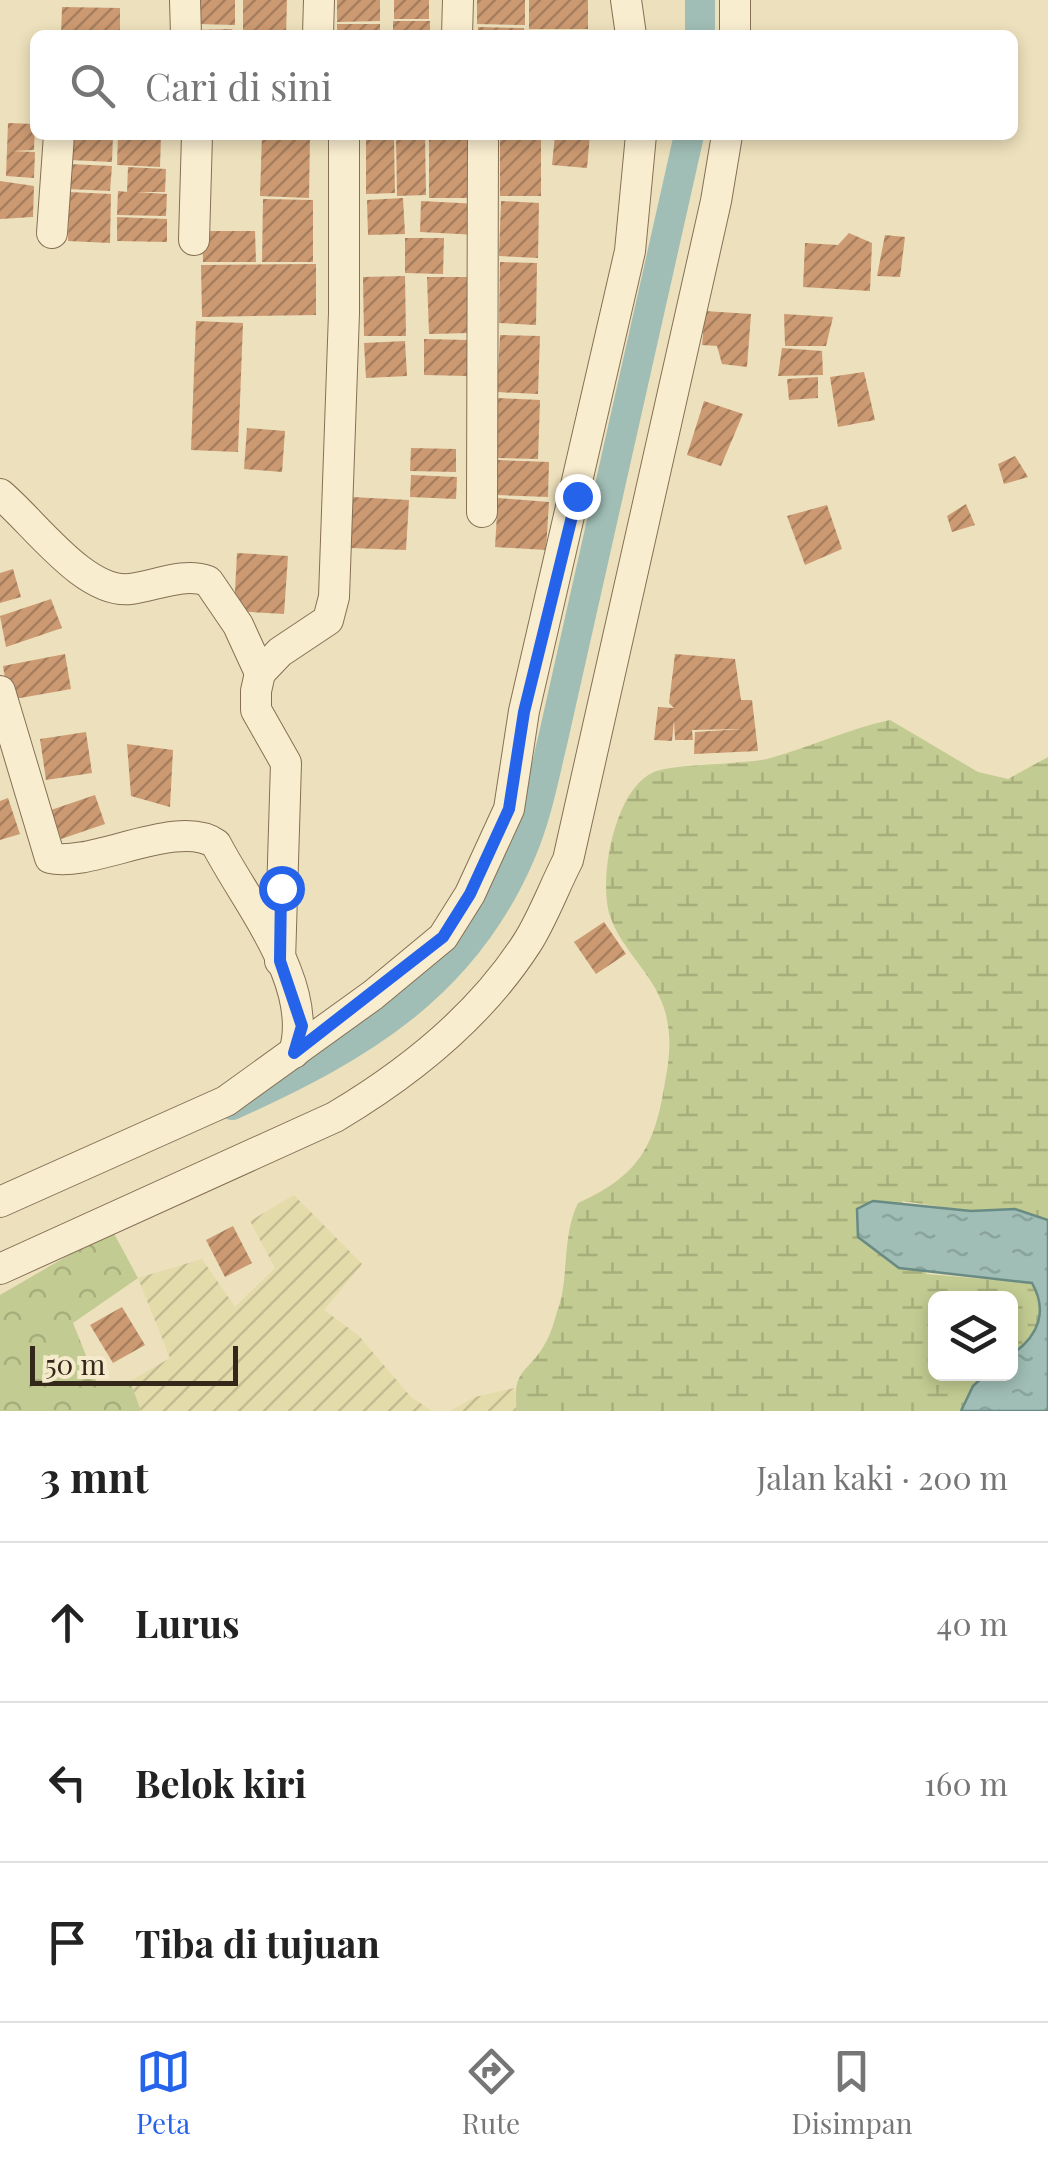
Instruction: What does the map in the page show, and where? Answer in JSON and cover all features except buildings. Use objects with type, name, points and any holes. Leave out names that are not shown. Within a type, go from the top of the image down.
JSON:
[{"type":"street","points":[[185,0],[186,30]]},
{"type":"street","points":[[318,30],[320,0]]},
{"type":"street","points":[[457,30],[458,0]]},
{"type":"street","points":[[626,0],[630,30]]},
{"type":"street","points":[[735,0],[735,30]]},
{"type":"street","points":[[52,233],[59,140]]},
{"type":"street","points":[[194,240],[196,140]]},
{"type":"street","points":[[280,961],[286,763],[256,710],[270,662],[328,620],[334,597],[344,313],[344,140]]},
{"type":"street","points":[[0,1202],[226,1101],[443,937],[470,894],[509,809],[524,712],[630,251],[641,140]]},
{"type":"street","points":[[0,1269],[336,1116],[380,1090],[474,1009],[527,942],[568,860],[712,221],[726,140]]},
{"type":"street","points":[[482,512],[484,148]]},
{"type":"street","points":[[0,494],[28,517],[56,550],[109,587],[208,580],[238,626],[270,662]]},
{"type":"street","points":[[0,691],[12,784],[54,861],[153,840],[202,837],[214,842],[280,961],[302,1026],[294,1053]]},
{"type":"shaded area","points":[[294,1195],[362,1264],[324,1310],[358,1335],[411,1397],[432,1411],[141,1411],[130,1381],[170,1358],[138,1278],[202,1259],[235,1307],[275,1268],[250,1221]]},
{"type":"shaded area","points":[[514,1388],[517,1411],[450,1411],[475,1397]]},
{"type":"green space","points":[[890,720],[978,772],[1008,779],[1048,757],[1048,1220],[1015,1209],[971,1211],[902,1201],[926,1274],[1033,1283],[1040,1304],[1034,1332],[1018,1350],[1018,1291],[928,1291],[928,1381],[978,1381],[961,1411],[517,1411],[519,1378],[546,1342],[561,1299],[569,1230],[578,1203],[616,1182],[641,1156],[656,1124],[665,1082],[669,1045],[664,1008],[653,984],[615,928],[607,900],[608,859],[619,816],[640,782],[654,772],[767,759]]},
{"type":"green space","points":[[112,1230],[138,1278],[73,1323],[97,1383],[130,1381],[141,1411],[0,1411],[0,1295]]},
{"type":"water","points":[[873,1201],[971,1211],[1015,1209],[1048,1220],[1048,1411],[961,1411],[978,1381],[1018,1381],[1018,1350],[1034,1331],[1040,1313],[1032,1283],[899,1268],[858,1237],[857,1209]]},
{"type":"waterway","points":[[700,0],[700,30]]},
{"type":"waterway","points":[[232,1105],[324,1060],[366,1034],[440,975],[471,939],[499,897],[522,850],[553,739],[688,140]]},
{"type":"route","points":[[281,888],[280,961],[302,1026],[294,1053],[443,937],[470,894],[509,809],[524,712],[577,496]]}]
